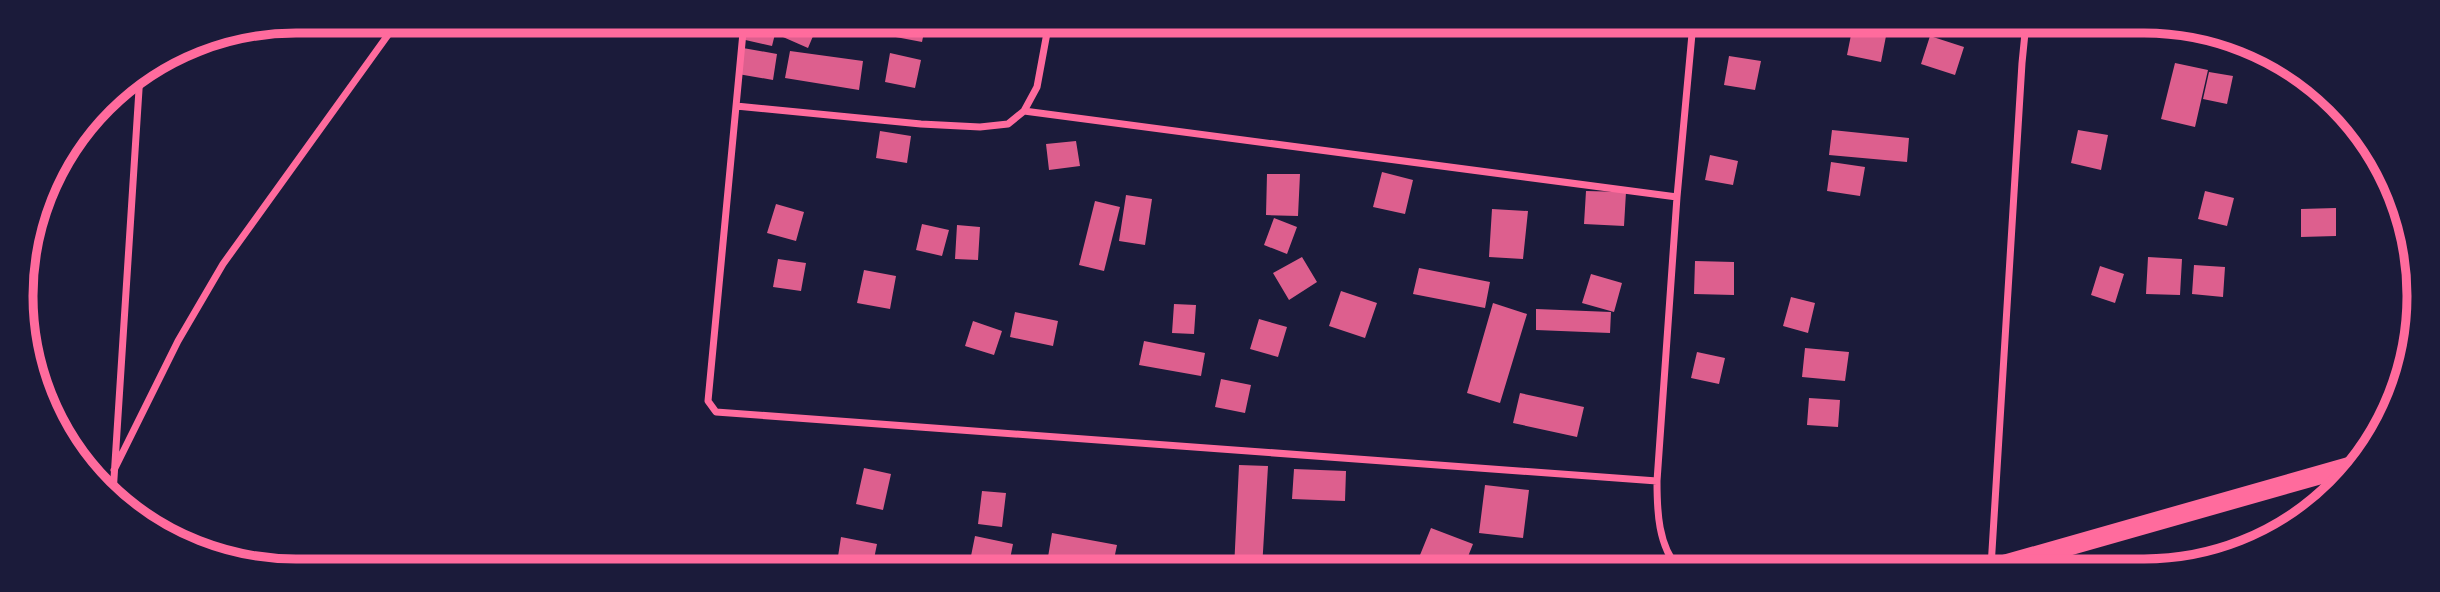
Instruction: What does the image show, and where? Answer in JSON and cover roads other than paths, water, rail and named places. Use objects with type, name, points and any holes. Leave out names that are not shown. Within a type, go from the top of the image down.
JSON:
[{"type":"highway","points":[[2022,559],[2343,468]]},
{"type":"street","points":[[114,470],[178,341],[223,264],[389,33]]},
{"type":"street","points":[[743,33],[708,401],[712,409],[720,414],[1657,481]]},
{"type":"street","points":[[736,106],[980,127],[1007,124],[1024,111],[1037,86],[1047,33]]},
{"type":"street","points":[[1672,559],[1668,554],[1657,506],[1657,481],[1677,197],[1692,33]]},
{"type":"street","points":[[1991,559],[2025,33]]},
{"type":"street","points":[[113,485],[139,86]]},
{"type":"street","points":[[1024,111],[1677,197]]},
{"type":"street","points":[[2333,471],[2333,479]]}]
